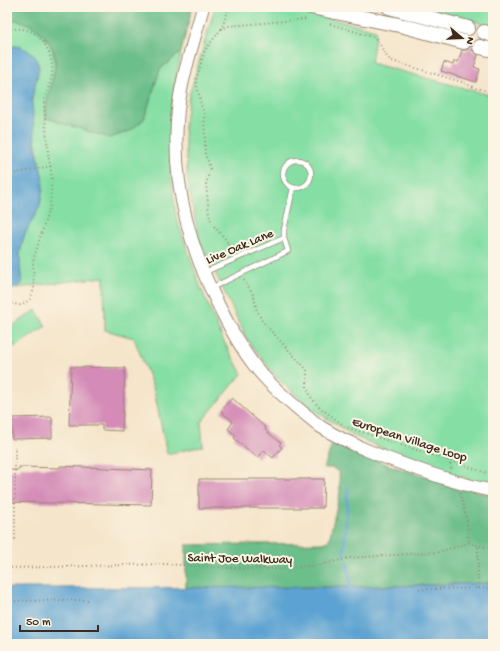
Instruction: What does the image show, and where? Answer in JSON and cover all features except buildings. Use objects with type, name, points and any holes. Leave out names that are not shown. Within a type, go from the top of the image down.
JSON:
[{"type":"main road","points":[[389,7],[468,28]]},
{"type":"main road","points":[[310,13],[404,26],[464,42]]},
{"type":"street","points":[[203,7],[181,92],[177,121],[177,162],[184,212],[191,241],[210,288],[232,331],[254,365],[285,398],[321,427],[392,461],[456,483],[493,491]]},
{"type":"lane","points":[[295,160],[302,160],[308,164],[311,171],[311,178],[307,184],[300,188],[293,188],[286,183],[283,176],[284,169],[288,163],[295,160]]},
{"type":"lane","name":"Live Oak Lane","points":[[210,288],[288,251],[284,238],[284,230],[293,188]]},
{"type":"lane","name":"Live Oak Lane","points":[[203,272],[284,238]]},
{"type":"path","points":[[229,7],[225,22],[205,50],[196,80],[201,105],[204,112],[206,155],[210,170],[206,184],[209,214],[212,224],[226,241],[229,248],[230,261]]},
{"type":"path","points":[[220,29],[229,26],[310,13]]},
{"type":"path","points":[[329,24],[373,37],[378,40],[387,58],[392,61],[493,92]]},
{"type":"path","points":[[7,30],[16,28],[31,32],[42,42],[52,60],[51,76],[44,98],[52,178],[50,205],[33,262],[33,294],[25,303],[7,303]]},
{"type":"path","points":[[7,175],[51,166]]},
{"type":"path","name":"European Village Loop","points":[[239,273],[254,296],[256,308],[262,321],[307,370],[307,388],[318,407],[346,427],[493,475]]},
{"type":"path","points":[[7,541],[15,539],[15,447]]},
{"type":"path","points":[[449,460],[467,521],[469,543]]},
{"type":"path","name":"Saint Joe Walkway","points":[[7,568],[165,564],[250,569],[279,569],[320,565],[349,558],[438,552],[469,543],[493,549]]},
{"type":"path","points":[[478,545],[478,588]]},
{"type":"path","points":[[258,568],[260,557]]},
{"type":"path","points":[[419,589],[493,588]]},
{"type":"path","points":[[7,601],[88,600]]},
{"type":"green space","points":[[7,7],[192,8],[181,52],[160,69],[144,119],[130,131],[110,138],[46,118],[47,104],[55,66],[53,49],[41,33],[29,24],[7,19]]},
{"type":"green space","points":[[215,7],[283,7],[376,30],[371,63],[493,96],[493,482],[473,481],[413,461],[356,437],[311,408],[277,378],[247,339],[199,239],[188,184],[184,127],[189,96]]},
{"type":"green space","points":[[413,7],[493,7],[493,28],[469,20],[467,21]]},
{"type":"green space","points":[[7,19],[29,24],[41,33],[50,44],[55,63],[54,77],[46,108],[46,118],[110,138],[144,119],[160,69],[181,52],[171,107],[170,163],[176,217],[200,286],[223,340],[242,374],[201,422],[203,446],[167,454],[154,390],[134,338],[105,330],[104,277],[17,288],[22,284],[20,259],[21,246],[25,234],[38,209],[43,192],[32,112],[32,100],[39,67],[18,46],[7,47]]},
{"type":"green space","points":[[36,310],[46,326],[15,347],[7,334],[7,330]]},
{"type":"green space","points":[[333,441],[391,466],[493,496],[493,583],[351,587],[186,588],[186,545],[324,543],[329,540],[340,492],[339,473],[333,468],[324,468]]},
{"type":"water","points":[[18,46],[35,56],[39,67],[32,99],[35,143],[43,179],[43,192],[38,210],[25,234],[21,246],[20,265],[22,284],[7,293],[7,179],[11,166],[7,154],[7,47]]},
{"type":"water","points":[[493,583],[493,644],[7,644],[7,588],[351,587]]},
{"type":"waterway","points":[[344,555],[348,487]]},
{"type":"waterway","points":[[347,561],[351,587]]}]
